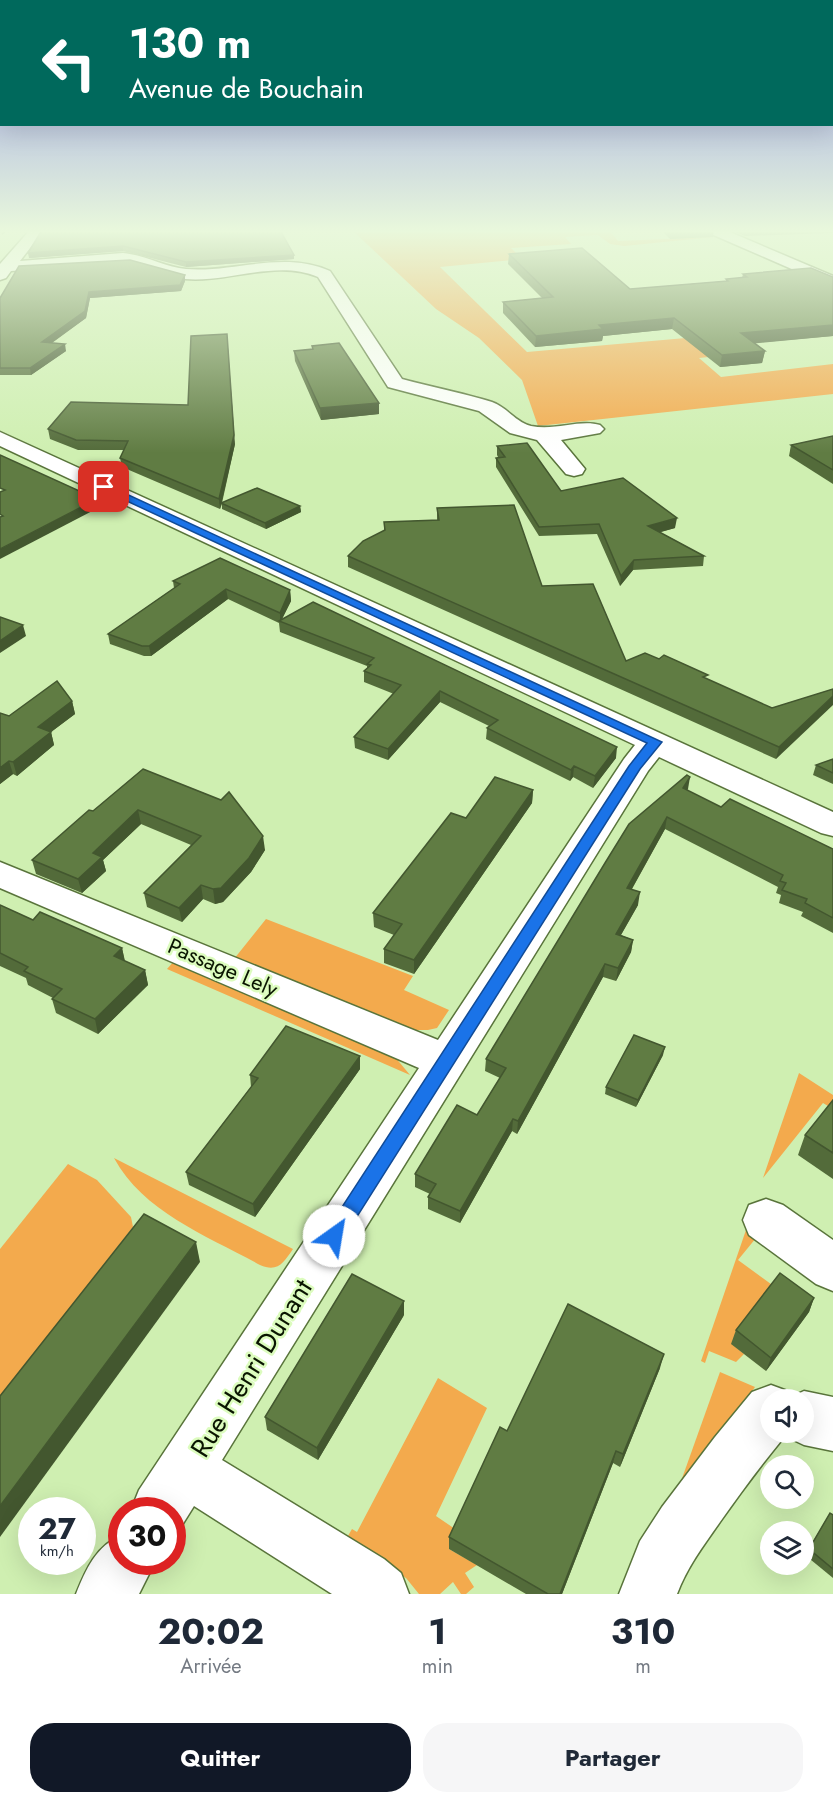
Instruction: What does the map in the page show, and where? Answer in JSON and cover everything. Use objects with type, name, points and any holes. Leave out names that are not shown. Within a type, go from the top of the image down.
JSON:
[{"type":"street","points":[[344,304],[395,383],[486,407],[497,413],[509,425],[544,434],[593,429]]},
{"type":"street","points":[[544,434],[574,469]]},
{"type":"street","points":[[0,438],[833,825]]},
{"type":"street","name":"Rue Henri Dunant","points":[[173,1490],[635,766],[655,742]]},
{"type":"street","name":"Passage Lely","points":[[0,874],[446,1061]]},
{"type":"street","points":[[766,1220],[833,1268]]},
{"type":"street","points":[[814,1420],[833,1424]]},
{"type":"street","points":[[648,1594],[660,1561],[682,1527],[760,1424]]},
{"type":"street","points":[[173,1490],[363,1580],[380,1594]]},
{"type":"street","points":[[105,1594],[117,1575]]},
{"type":"shaded area","points":[[431,304],[478,304],[527,352],[697,337],[718,356],[699,358],[721,377],[833,364],[833,394],[538,426],[522,380],[479,338]]},
{"type":"shaded area","points":[[266,919],[413,976],[404,990],[449,1010],[437,1028],[405,1030],[234,959]]},
{"type":"shaded area","points":[[175,960],[395,1057],[410,1075],[167,969]]},
{"type":"shaded area","points":[[799,1073],[833,1095],[833,1109],[823,1103],[763,1178]]},
{"type":"shaded area","points":[[114,1158],[293,1249],[276,1267],[260,1265],[199,1233],[160,1208],[142,1194]]},
{"type":"shaded area","points":[[68,1164],[97,1180],[131,1217],[133,1227],[0,1398],[0,1249]]},
{"type":"shaded area","points":[[746,1230],[756,1238],[738,1260],[775,1287],[732,1344],[744,1354],[736,1362],[709,1351],[705,1363],[701,1361]]},
{"type":"shaded area","points":[[720,1372],[755,1387],[675,1498]]},
{"type":"shaded area","points":[[438,1378],[487,1408],[436,1516],[458,1531],[449,1549],[477,1565],[465,1573],[474,1587],[466,1594],[461,1594],[453,1582],[440,1594],[419,1594],[406,1578],[345,1541],[352,1529],[357,1532]]},
{"type":"building","points":[[0,304],[86,304],[85,311],[42,342],[65,344],[30,368],[0,368]]},
{"type":"building","points":[[505,304],[833,304],[833,325],[741,333],[765,351],[722,355],[674,318],[599,325],[603,329],[536,336]]},
{"type":"building","points":[[227,334],[234,435],[219,499],[120,458],[128,441],[76,440],[48,429],[71,402],[188,405],[191,336]]},
{"type":"building","points":[[339,343],[379,403],[320,408],[294,351]]},
{"type":"building","points":[[833,436],[833,470],[791,445]]},
{"type":"building","points":[[527,443],[561,491],[623,478],[677,518],[648,526],[704,556],[634,560],[621,576],[599,524],[539,527],[496,458],[505,457],[497,446]]},
{"type":"building","points":[[0,455],[97,499],[0,549],[0,517],[3,516],[0,514],[0,492],[5,490],[0,488]]},
{"type":"building","points":[[257,488],[300,506],[265,523],[221,503]]},
{"type":"building","points":[[514,505],[542,586],[593,584],[626,661],[645,653],[659,659],[664,655],[708,675],[703,677],[772,708],[833,689],[833,696],[779,747],[348,556],[363,541],[385,530],[384,522],[439,520],[437,508]]},
{"type":"building","points":[[220,558],[290,590],[280,613],[226,589],[149,646],[142,646],[108,634],[180,584],[173,581]]},
{"type":"building","points":[[313,602],[617,747],[595,776],[574,766],[571,770],[487,728],[498,720],[440,691],[388,749],[354,737],[401,685],[364,671],[371,665],[367,664],[374,658],[279,621]]},
{"type":"building","points":[[0,617],[23,625],[0,641]]},
{"type":"building","points":[[57,681],[72,701],[38,727],[51,732],[13,762],[9,761],[0,768],[0,713],[9,716]]},
{"type":"building","points":[[833,759],[833,773],[816,765]]},
{"type":"building","points":[[143,769],[221,800],[229,792],[263,836],[249,858],[221,888],[213,889],[201,885],[179,908],[144,893],[201,836],[138,810],[93,853],[102,857],[78,879],[32,860],[89,810],[93,811]]},
{"type":"building","points":[[687,775],[690,777],[683,788],[721,807],[730,799],[833,849],[833,918],[805,903],[807,899],[782,890],[786,883],[780,881],[783,875],[667,817],[627,888],[640,892],[616,934],[633,940],[618,968],[605,964],[518,1121],[513,1119],[460,1211],[428,1197],[436,1184],[415,1174],[457,1105],[477,1115],[506,1068],[486,1059],[605,863],[629,824]]},
{"type":"building","points":[[495,777],[533,790],[414,960],[384,949],[402,924],[373,913],[451,813],[466,818]]},
{"type":"building","points":[[0,905],[33,920],[40,912],[122,948],[114,956],[145,970],[95,1019],[52,999],[62,989],[24,971],[28,967],[0,953]]},
{"type":"building","points":[[286,1026],[360,1056],[253,1204],[186,1172],[258,1078],[250,1075]]},
{"type":"building","points":[[634,1035],[665,1047],[638,1100],[606,1087]]},
{"type":"building","points":[[833,1100],[833,1153],[805,1135]]},
{"type":"building","points":[[144,1214],[196,1242],[0,1506],[0,1396]]},
{"type":"building","points":[[780,1273],[814,1298],[771,1358],[736,1330]]},
{"type":"building","points":[[352,1274],[404,1301],[317,1448],[265,1417]]},
{"type":"building","points":[[568,1304],[664,1354],[623,1454],[616,1451],[560,1594],[548,1594],[449,1537],[500,1427],[507,1431]]},
{"type":"building","points":[[830,1513],[833,1515],[833,1569],[814,1553],[814,1540]]},
{"type":"route","points":[[104,487],[655,742],[635,766],[334,1236]]}]
